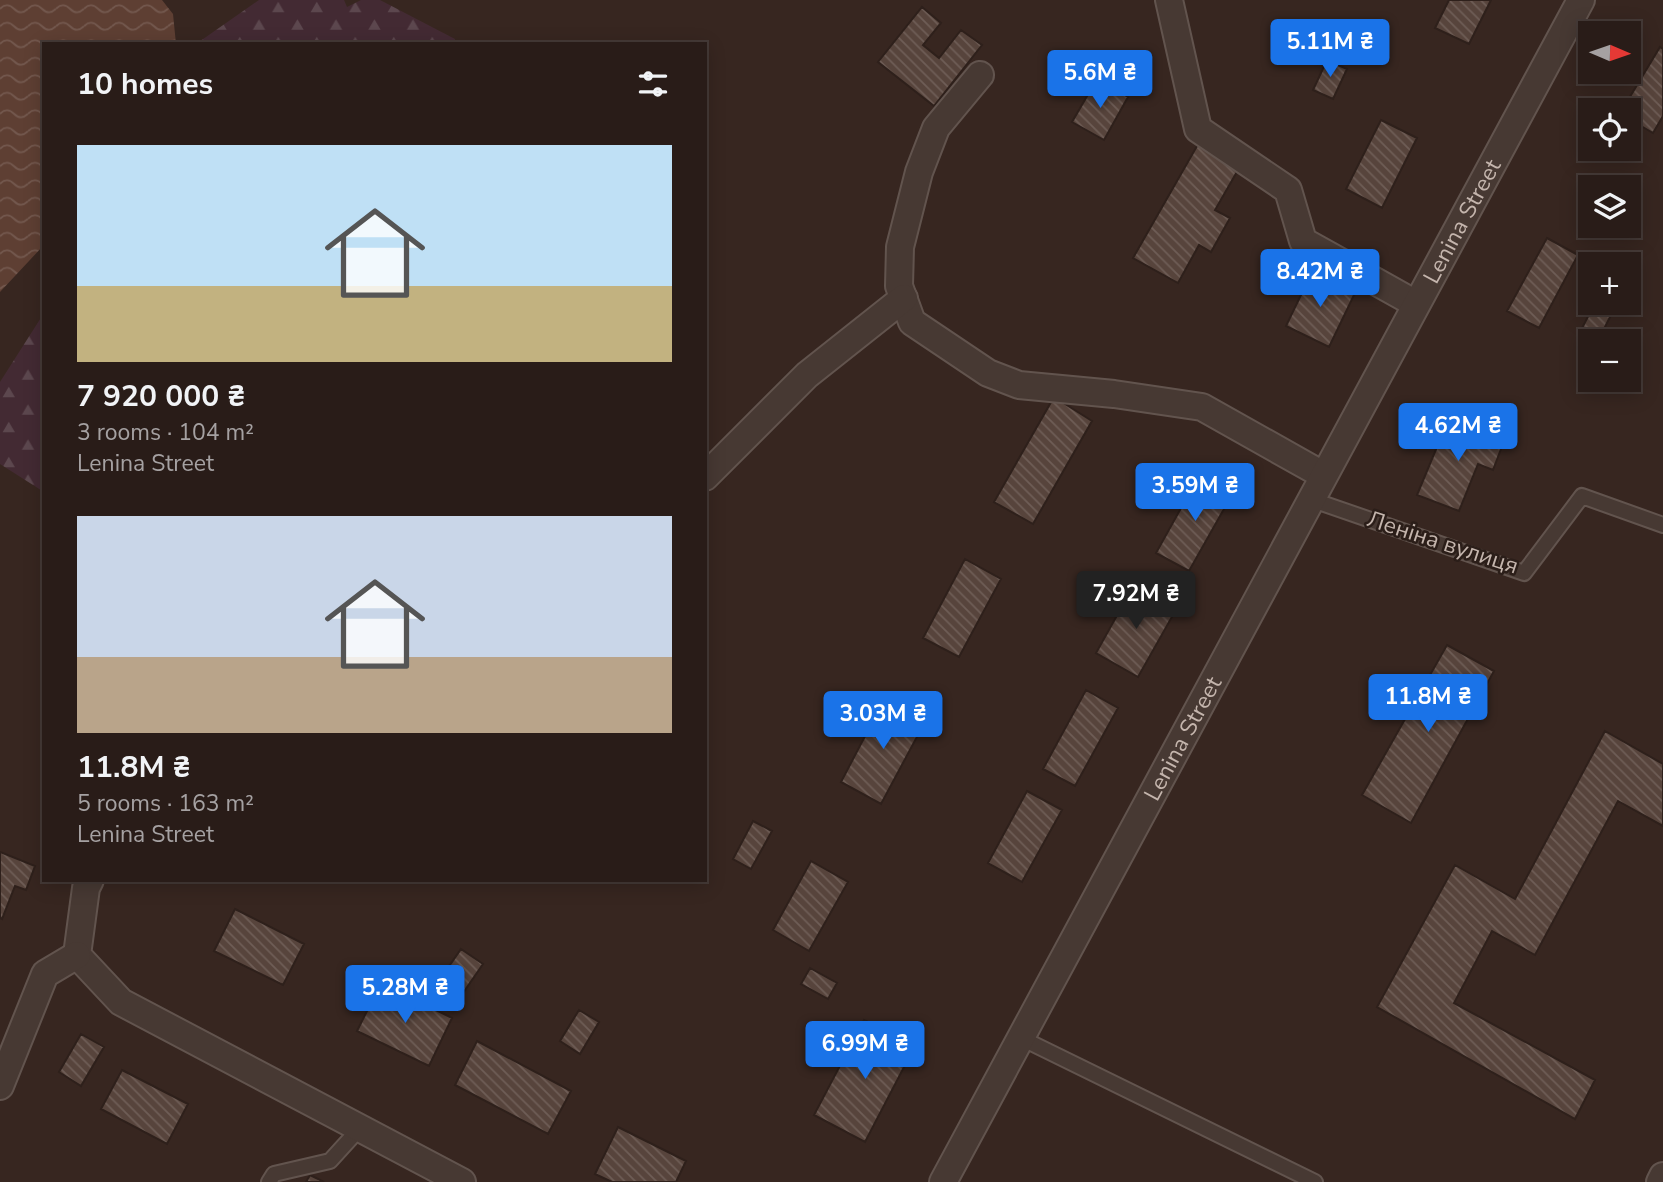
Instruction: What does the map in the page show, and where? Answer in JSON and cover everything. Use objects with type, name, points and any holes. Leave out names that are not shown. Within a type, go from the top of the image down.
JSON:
[{"type":"street","points":[[1169,0],[1198,129],[1288,190],[1303,241],[1416,304]]},
{"type":"street","name":"Lenina Street","points":[[943,1182],[1581,0]]},
{"type":"street","points":[[979,75],[936,128],[919,172],[900,247],[899,286],[912,322],[988,373],[1020,385],[1114,394],[1202,407],[1323,475]]},
{"type":"street","points":[[707,475],[807,375],[904,298]]},
{"type":"street","points":[[77,955],[89,882]]},
{"type":"street","points":[[0,1086],[45,974],[77,955]]},
{"type":"street","points":[[77,955],[121,1002],[462,1182]]},
{"type":"street","points":[[1660,1182],[1663,1176]]},
{"type":"lane","name":"Леніна вулиця","points":[[1310,499],[1524,573],[1582,496],[1663,525]]},
{"type":"lane","points":[[1021,1038],[1315,1182]]},
{"type":"lane","points":[[269,1182],[274,1174],[330,1161],[360,1128]]},
{"type":"green space","points":[[259,0],[344,0],[347,7],[361,0],[380,0],[455,39],[455,42],[199,42]]},
{"type":"green space","points":[[42,316],[42,491],[0,464],[0,382]]},
{"type":"water","points":[[0,0],[162,0],[173,14],[176,42],[42,42],[42,247],[0,292]]},
{"type":"building","points":[[1449,0],[1491,0],[1469,44],[1435,28]]},
{"type":"building","points":[[922,7],[941,23],[923,45],[939,58],[961,30],[982,45],[934,106],[878,62]]},
{"type":"building","points":[[1660,47],[1663,49],[1663,116],[1653,133],[1641,126],[1641,98],[1629,98],[1638,84],[1642,84],[1642,77]]},
{"type":"building","points":[[1327,60],[1347,69],[1333,99],[1313,90]]},
{"type":"building","points":[[1097,79],[1128,97],[1104,140],[1072,122]]},
{"type":"building","points":[[1381,120],[1417,138],[1382,208],[1346,189]]},
{"type":"building","points":[[1201,139],[1242,163],[1215,210],[1230,218],[1211,252],[1199,245],[1178,283],[1133,258]]},
{"type":"building","points":[[1547,238],[1578,255],[1539,328],[1507,311]]},
{"type":"building","points":[[1312,272],[1355,293],[1329,347],[1286,326]]},
{"type":"building","points":[[1589,315],[1611,315],[1604,329],[1582,329]]},
{"type":"building","points":[[1054,397],[1092,421],[1033,524],[994,502]]},
{"type":"building","points":[[1449,418],[1504,441],[1493,470],[1478,464],[1459,511],[1417,495]]},
{"type":"building","points":[[1200,474],[1233,493],[1189,571],[1156,553]]},
{"type":"building","points":[[965,559],[1001,579],[959,657],[923,638]]},
{"type":"building","points":[[1134,585],[1177,608],[1138,677],[1096,653]]},
{"type":"building","points":[[1447,645],[1494,671],[1411,823],[1362,795]]},
{"type":"building","points":[[1086,690],[1118,708],[1075,786],[1043,769]]},
{"type":"building","points":[[885,698],[926,720],[881,804],[841,782]]},
{"type":"building","points":[[1605,731],[1663,764],[1663,826],[1618,801],[1535,955],[1492,931],[1454,1003],[1595,1080],[1575,1119],[1377,1007],[1455,865],[1515,899]]},
{"type":"building","points":[[1027,791],[1062,810],[1022,882],[988,863]]},
{"type":"building","points":[[753,821],[772,831],[751,869],[733,859]]},
{"type":"building","points":[[0,852],[35,866],[26,890],[15,886],[2,919],[0,918]]},
{"type":"building","points":[[811,861],[848,882],[809,951],[773,930]]},
{"type":"building","points":[[235,909],[304,944],[283,985],[214,951]]},
{"type":"building","points":[[461,949],[483,964],[452,1009],[430,994]]},
{"type":"building","points":[[810,968],[837,983],[828,999],[801,984]]},
{"type":"building","points":[[381,983],[452,1018],[429,1066],[357,1031]]},
{"type":"building","points":[[579,1010],[599,1022],[580,1054],[560,1041]]},
{"type":"building","points":[[864,1020],[915,1046],[865,1142],[814,1115]]},
{"type":"building","points":[[81,1034],[104,1047],[81,1086],[59,1072]]},
{"type":"building","points":[[477,1041],[571,1091],[548,1134],[455,1085]]},
{"type":"building","points":[[122,1070],[188,1104],[167,1144],[101,1109]]},
{"type":"building","points":[[618,1127],[686,1161],[676,1182],[612,1182],[595,1174]]},
{"type":"building","points":[[310,1175],[324,1182],[306,1182]]}]
